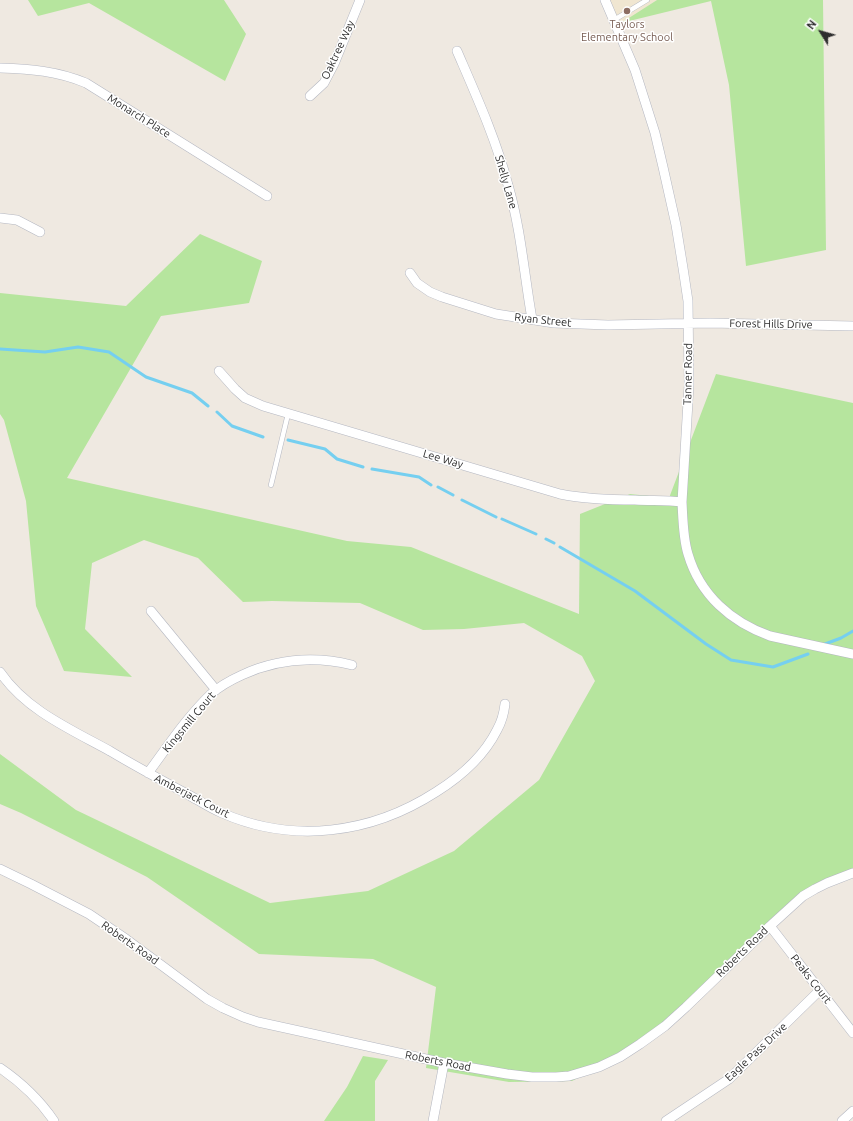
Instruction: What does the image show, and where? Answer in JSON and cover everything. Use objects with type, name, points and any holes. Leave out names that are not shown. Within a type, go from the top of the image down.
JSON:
[{"type":"street","name":"Oaktree Way","points":[[310,96],[324,83],[334,64],[360,0]]},
{"type":"street","name":"Tanner Road","points":[[605,0],[637,77],[655,134],[676,225],[688,301],[689,385],[682,502],[688,555],[701,583],[710,596],[719,606],[741,623],[757,632],[770,636],[853,654]]},
{"type":"street","name":"Shelly Lane","points":[[457,51],[485,118],[508,185],[519,231],[532,319]]},
{"type":"street","name":"Monarch Place","points":[[0,68],[55,72],[86,83],[267,196]]},
{"type":"street","points":[[0,218],[17,220],[40,232]]},
{"type":"street","name":"Ryan Street","points":[[410,273],[418,283],[430,292],[496,314],[554,322],[608,325],[689,324]]},
{"type":"street","name":"Forest Hills Drive","points":[[689,324],[760,323],[853,326]]},
{"type":"street","name":"Lee Way","points":[[219,372],[234,389],[245,398],[263,406],[560,494],[592,498],[666,500],[682,502]]},
{"type":"street","points":[[151,611],[216,690]]},
{"type":"street","name":"Kingsmill Court","points":[[148,773],[197,710],[216,690],[230,680],[251,670],[275,663],[301,660],[324,660],[352,665]]},
{"type":"street","name":"Amberjack Court","points":[[0,672],[11,687],[34,708],[148,773],[221,812],[246,822],[295,831],[318,832],[366,824],[386,818],[423,801],[455,779],[486,748],[498,730],[505,704]]},
{"type":"street","name":"Roberts Road","points":[[0,869],[89,914],[126,938],[207,999],[237,1014],[258,1022],[290,1030],[444,1062],[507,1074],[532,1077],[569,1076],[599,1067],[620,1057],[665,1026],[803,896],[827,883],[853,873]]},
{"type":"street","name":"Peaks Court","points":[[770,926],[853,1033]]},
{"type":"street","name":"Eagle Pass Drive","points":[[666,1121],[729,1079],[820,990]]},
{"type":"street","points":[[433,1121],[444,1062]]},
{"type":"street","points":[[0,1068],[32,1093],[54,1121]]},
{"type":"street","points":[[842,1121],[853,1111]]},
{"type":"lane","points":[[614,20],[647,0]]},
{"type":"lane","points":[[271,485],[288,414]]},
{"type":"shaded area","name":"Taylors Elementary School","points":[[608,0],[657,0],[621,23]]},
{"type":"green space","points":[[28,0],[224,0],[246,34],[225,81],[89,3],[38,16]]},
{"type":"green space","points":[[657,0],[823,0],[826,250],[746,266],[729,85],[711,1],[621,23]]},
{"type":"green space","points":[[200,234],[262,261],[249,303],[161,316],[67,478],[347,541],[411,547],[579,614],[580,514],[630,494],[669,498],[716,374],[853,403],[853,869],[828,880],[638,1047],[572,1081],[509,1082],[426,1068],[436,987],[373,959],[259,954],[147,877],[21,813],[0,804],[0,754],[76,810],[270,903],[368,891],[454,851],[539,780],[595,681],[582,656],[524,623],[464,629],[423,630],[360,603],[272,601],[243,602],[198,558],[144,540],[92,563],[85,629],[132,677],[64,671],[36,606],[26,501],[4,420],[0,414],[0,293],[126,306]]},
{"type":"green space","points":[[363,1056],[388,1060],[375,1081],[375,1121],[324,1121],[347,1087]]},
{"type":"waterway","points":[[0,349],[45,352],[78,347],[109,352],[146,377],[192,393],[208,406]]},
{"type":"waterway","points":[[217,412],[232,426],[263,437]]},
{"type":"waterway","points":[[288,440],[325,449],[337,459],[363,467]]},
{"type":"waterway","points":[[372,469],[419,477],[431,485]]},
{"type":"waterway","points":[[438,487],[453,495]]},
{"type":"waterway","points":[[462,500],[496,517]]},
{"type":"waterway","points":[[502,519],[536,534]]},
{"type":"waterway","points":[[546,539],[554,543]]},
{"type":"waterway","points":[[560,547],[635,591],[706,644],[731,660],[773,667],[808,654]]},
{"type":"waterway","points":[[825,644],[841,638],[853,631]]},
{"type":"place","name":"Taylors Elementary School","points":[[627,11]]}]
